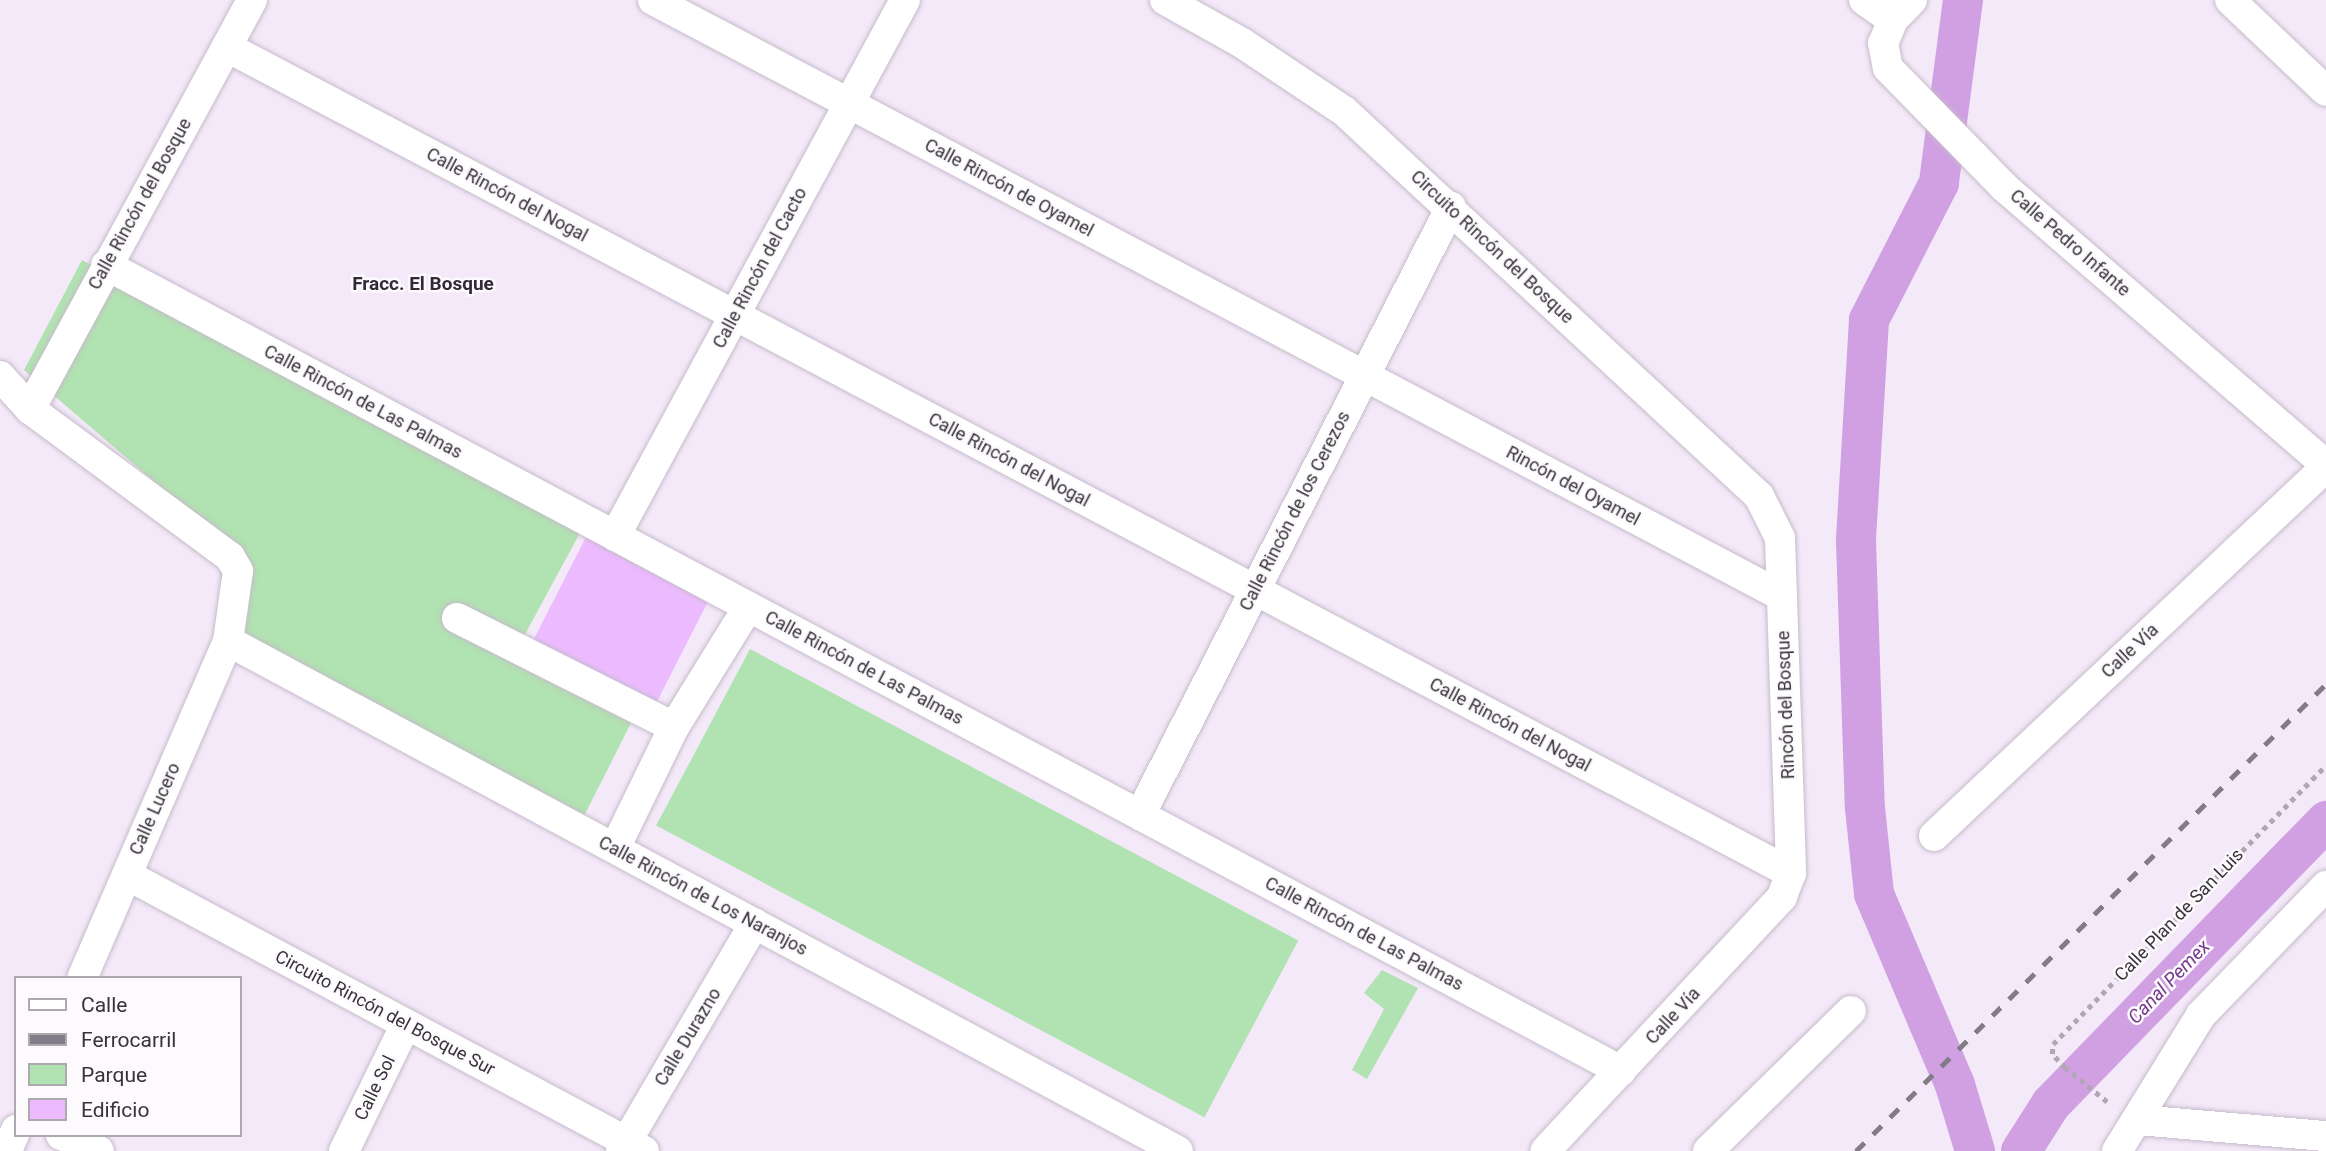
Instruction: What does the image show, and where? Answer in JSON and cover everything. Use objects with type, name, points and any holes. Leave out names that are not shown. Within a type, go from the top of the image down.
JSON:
[{"type":"street","name":"Calle Rincón del Bosque","points":[[30,409],[252,0]]},
{"type":"street","name":"Calle Rincón de Oyamel","points":[[653,0],[1364,376]]},
{"type":"street","name":"Calle Rincón del Cacto","points":[[615,536],[905,0]]},
{"type":"street","name":"Circuito Rincón del Bosque","points":[[1165,0],[1308,85],[1451,206],[1759,496],[1780,538]]},
{"type":"street","name":"Calle Pedro Infante","points":[[1864,0],[1903,10],[1884,43],[1888,68],[1930,115],[2004,187],[2326,466]]},
{"type":"street","points":[[2230,0],[2326,91]]},
{"type":"street","name":"Calle Rincón del Nogal","points":[[227,47],[1791,873]]},
{"type":"street","name":"Calle Rincón de los Cerezos","points":[[1140,815],[1451,206]]},
{"type":"street","name":"Calle Rincón de Las Palmas","points":[[106,265],[1621,1071]]},
{"type":"street","name":"Calle Lucero","points":[[0,376],[30,409],[230,557],[238,571],[228,641],[83,976]]},
{"type":"street","name":"Rincón del Oyamel","points":[[1364,376],[1782,596]]},
{"type":"street","name":"Calle Vía","points":[[1934,836],[2326,466]]},
{"type":"street","name":"Rincón del Bosque","points":[[1780,538],[1791,873]]},
{"type":"street","points":[[615,848],[674,727],[748,607]]},
{"type":"street","points":[[457,618],[674,727]]},
{"type":"street","name":"Calle Rincón de Los Naranjos","points":[[228,641],[1178,1151]]},
{"type":"street","name":"Calle Vía","points":[[1545,1151],[1768,915],[1791,873]]},
{"type":"street","name":"Circuito Rincón del Bosque Sur","points":[[127,875],[406,1024],[630,1148]]},
{"type":"street","points":[[2117,1151],[2138,1121],[2201,1015],[2326,886]]},
{"type":"street","name":"Calle Durazno","points":[[630,1148],[755,923]]},
{"type":"street","points":[[1708,1151],[1851,1011]]},
{"type":"street","name":"Calle Sol","points":[[344,1151],[406,1024]]},
{"type":"street","points":[[2138,1121],[2326,1136]]},
{"type":"street","points":[[7,1151],[14,1135]]},
{"type":"street","points":[[66,1137],[99,1151]]},
{"type":"path","name":"Calle Plan de San Luis","points":[[2096,1096],[2052,1054],[2053,1044],[2326,765]]},
{"type":"green space","points":[[82,260],[581,531],[510,662],[631,723],[583,818],[223,623],[219,537],[24,370]]},
{"type":"green space","points":[[750,649],[1298,941],[1204,1117],[656,826]]},
{"type":"green space","points":[[1382,970],[1418,988],[1367,1079],[1352,1070],[1384,1009],[1364,993]]},
{"type":"building","points":[[589,531],[712,594],[656,703],[533,641]]},
{"type":"waterway","points":[[1963,0],[1939,183],[1869,320],[1856,541],[1865,808],[1874,894],[1955,1085],[1975,1151]]},
{"type":"waterway","name":"Canal Pemex","points":[[2021,1151],[2051,1104],[2326,821]]},
{"type":"railway","points":[[1856,1151],[2326,684]]},
{"type":"district","name":"Fracc. El Bosque","points":[[423,284]]}]
